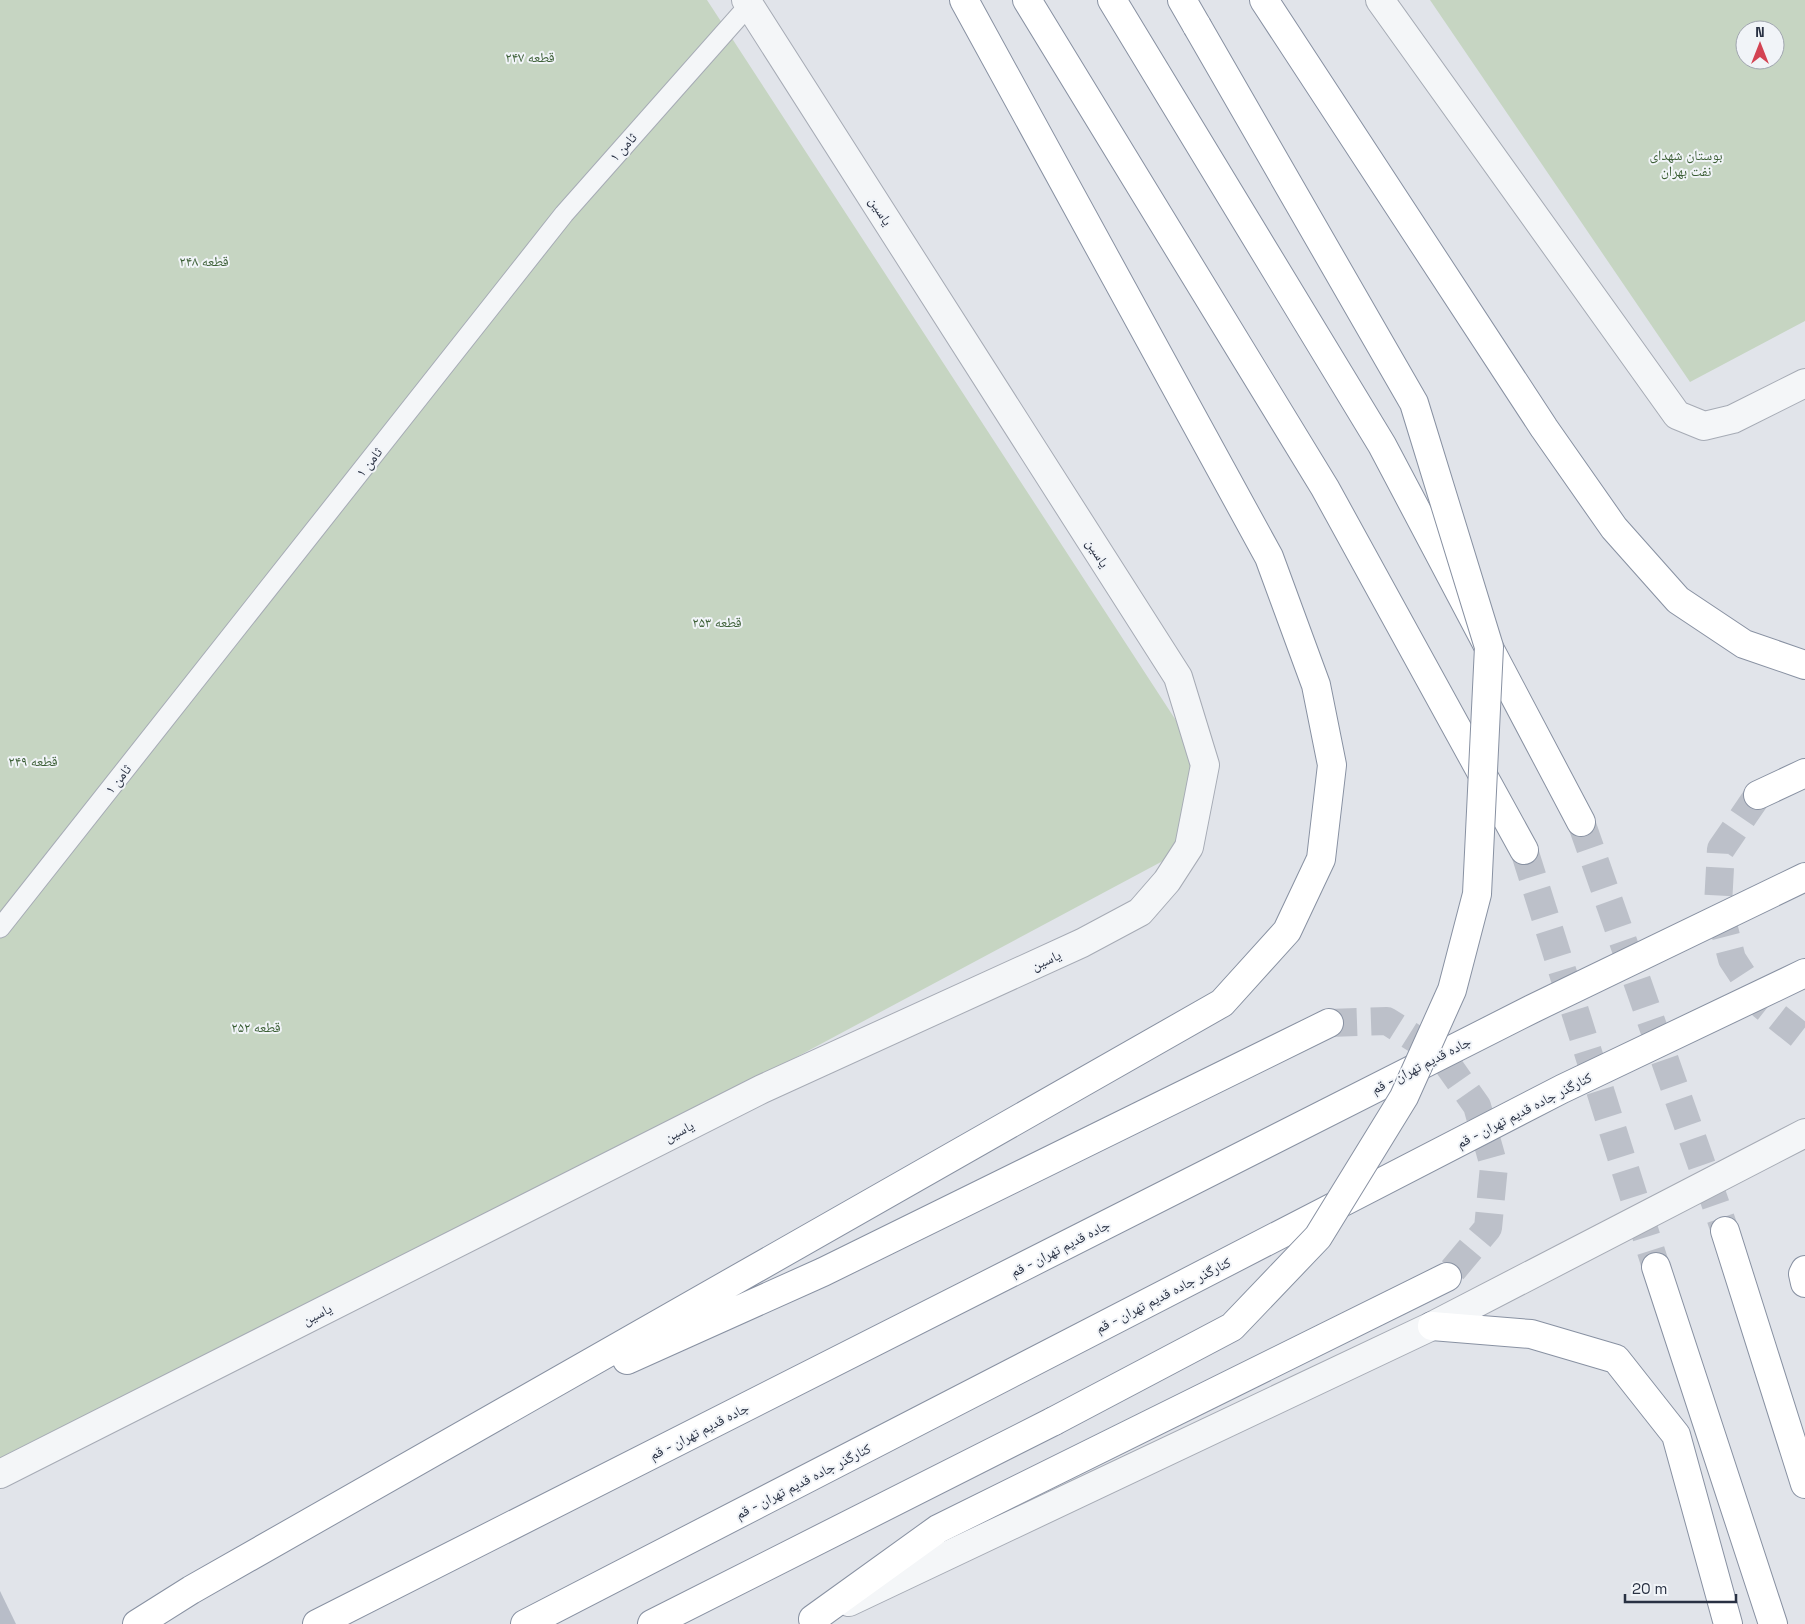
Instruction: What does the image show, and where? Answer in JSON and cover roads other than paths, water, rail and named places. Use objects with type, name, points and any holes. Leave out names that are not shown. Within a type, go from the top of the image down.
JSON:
[{"type":"highway","points":[[136,1624],[190,1590],[1222,1003],[1287,931],[1321,859],[1332,765],[1316,685],[1269,557],[964,0]]},
{"type":"highway","points":[[1027,0],[1325,488],[1524,850]]},
{"type":"highway","points":[[1112,0],[1382,445],[1581,822]]},
{"type":"highway","points":[[652,1624],[1054,1421],[1232,1327],[1318,1237],[1404,1097],[1452,990],[1478,894],[1489,647],[1414,403],[1182,0]]},
{"type":"highway","points":[[1264,0],[1544,428],[1614,528],[1678,600],[1744,644],[1805,665]]},
{"type":"highway","points":[[1758,795],[1805,773]]},
{"type":"highway","name":"جاده قدیم تهران - قم","points":[[317,1624],[1523,1013],[1805,877]]},
{"type":"highway","name":"کنارگذر جاده قدیم تهران - قم","points":[[525,1624],[1562,1089],[1805,973]]},
{"type":"highway","points":[[474,1428],[823,1272],[1329,1023]]},
{"type":"highway","points":[[1725,1231],[1805,1484]]},
{"type":"highway","points":[[1656,1267],[1773,1624]]},
{"type":"highway","points":[[1805,1270],[1803,1274],[1805,1283]]},
{"type":"highway","points":[[808,1621],[938,1530],[1447,1277]]},
{"type":"highway","points":[[1432,1326],[1531,1334],[1616,1359],[1676,1435],[1728,1624]]},
{"type":"street","points":[[1380,0],[1677,415],[1704,426],[1733,419],[1805,383]]},
{"type":"street","name":"یاسین","points":[[0,1474],[762,1089],[1082,943],[1140,912],[1167,880],[1189,847],[1205,765],[1178,677],[748,2]]},
{"type":"street","points":[[808,1621],[1432,1326],[1805,1133]]},
{"type":"lane","name":"ثامن ۱","points":[[0,928],[564,214],[748,2]]},
{"type":"tunnel","points":[[1758,795],[1721,849],[1718,905],[1732,959],[1763,1006],[1805,1039]]},
{"type":"tunnel","points":[[1581,822],[1725,1231]]},
{"type":"tunnel","points":[[1524,850],[1656,1267]]},
{"type":"tunnel","points":[[1329,1023],[1387,1021],[1441,1055],[1477,1106],[1494,1166],[1488,1228],[1447,1277]]},
{"type":"park label","name":"قطعه ۲۴۷","points":[[530,57]]},
{"type":"park label","name":"بوستان شهدای نفت بهران","points":[[1686,164]]},
{"type":"park label","name":"قطعه ۲۴۸","points":[[204,261]]},
{"type":"park label","name":"قطعه ۲۵۳","points":[[717,622]]},
{"type":"park label","name":"قطعه ۲۴۹","points":[[33,761]]},
{"type":"park label","name":"قطعه ۲۵۲","points":[[256,1027]]}]
